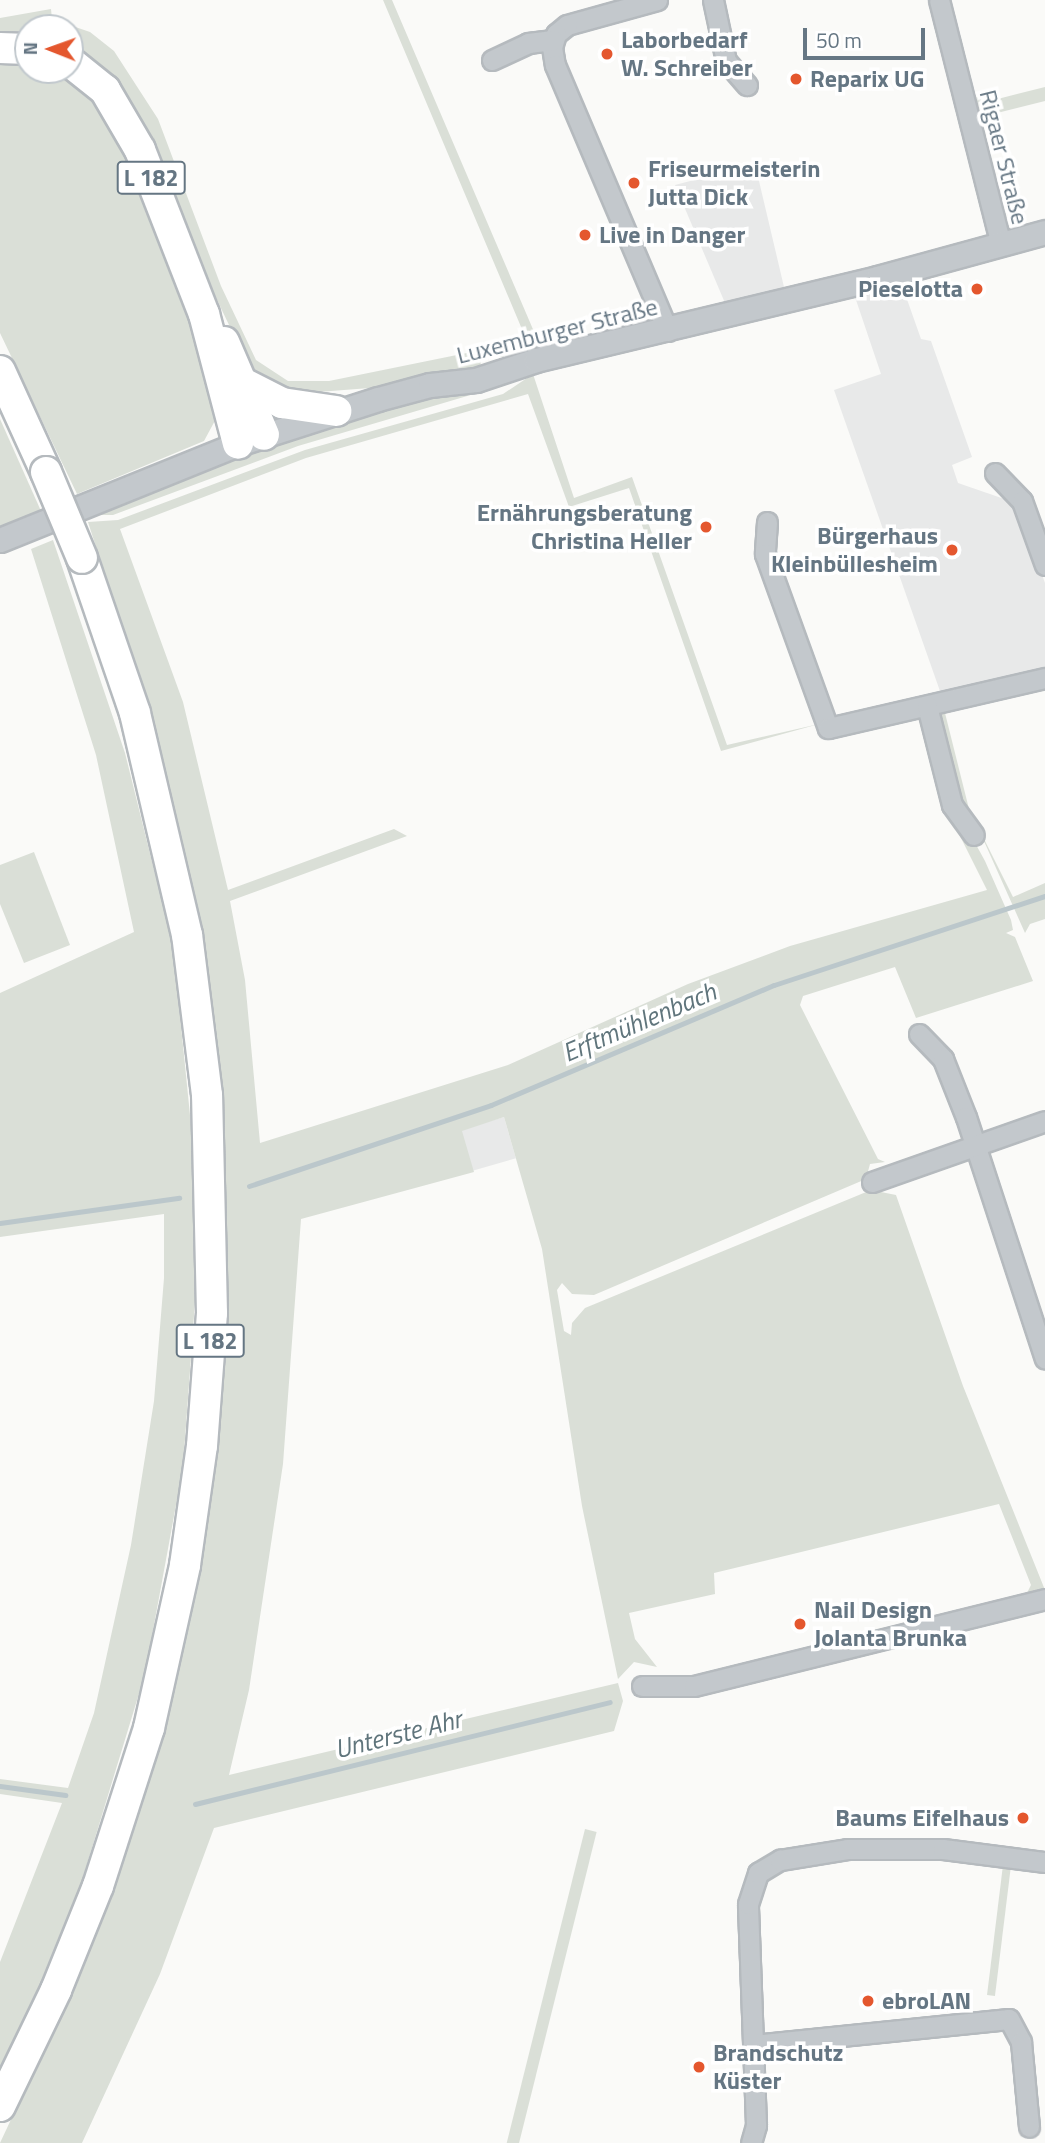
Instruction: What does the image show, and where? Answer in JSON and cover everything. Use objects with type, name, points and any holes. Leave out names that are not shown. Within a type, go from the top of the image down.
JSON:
[{"type":"main road","name":"L 182","points":[[84,73],[105,90],[130,128],[251,439]]},
{"type":"main road","name":"L 182","points":[[204,314],[218,331],[245,384],[251,439]]},
{"type":"main road","name":"L 182","points":[[0,371],[82,558],[135,713],[187,934],[207,1095],[212,1313],[202,1446],[185,1565],[149,1728],[98,1886],[56,1990],[0,2106]]},
{"type":"main road","points":[[245,384],[282,403],[336,411]]},
{"type":"street","points":[[492,60],[528,43],[553,40],[567,25],[649,0]]},
{"type":"street","points":[[713,0],[726,61],[747,85]]},
{"type":"street","name":"Rigaer Straße","points":[[939,0],[1001,245]]},
{"type":"street","points":[[553,40],[555,65],[668,331]]},
{"type":"street","name":"Luxemburger Straße","points":[[0,540],[88,502],[251,439],[336,411],[430,385],[476,380],[536,360],[668,331],[1045,232]]},
{"type":"street","points":[[995,472],[1022,501],[1045,565]]},
{"type":"street","points":[[767,522],[765,554],[828,728],[1045,678]]},
{"type":"street","points":[[927,706],[952,805],[974,835]]},
{"type":"street","points":[[919,1034],[943,1059],[1045,1358]]},
{"type":"street","points":[[872,1182],[1045,1121]]},
{"type":"street","points":[[642,1686],[694,1686],[1045,1599]]},
{"type":"street","points":[[751,2143],[756,2125],[748,1904],[751,1886],[764,1868],[806,1854],[898,1847],[1045,1862]]},
{"type":"street","points":[[753,2045],[1009,2019],[1021,2042],[1029,2127]]},
{"type":"shaded area","points":[[383,0],[392,0],[541,348],[640,325],[647,314],[648,323],[523,355],[489,358],[481,361],[480,368],[383,387],[292,394],[252,373],[207,279],[149,134],[114,78],[84,56],[84,30],[114,51],[158,119],[221,286],[256,360],[288,381],[329,381],[506,345],[520,341],[524,334]]},
{"type":"shaded area","points":[[51,9],[52,14],[23,14]]},
{"type":"shaded area","points":[[14,16],[14,32],[0,33],[0,18]]},
{"type":"shaded area","points":[[0,63],[14,64],[14,84],[73,84],[94,99],[129,159],[180,290],[218,415],[204,441],[77,494],[0,333]]},
{"type":"shaded area","points":[[1045,87],[1045,101],[989,115],[983,127],[973,95],[986,102]]},
{"type":"shaded area","points":[[755,164],[784,287],[725,303],[675,185]]},
{"type":"shaded area","points":[[903,288],[921,339],[931,341],[972,457],[952,465],[958,483],[1016,503],[1045,583],[1045,668],[941,694],[834,390],[881,374],[855,297]]},
{"type":"shaded area","points":[[533,374],[574,498],[632,477],[727,745],[819,724],[721,751],[629,488],[569,507],[528,394],[306,458],[120,529],[183,702],[228,890],[394,829],[407,836],[230,901],[245,980],[260,1143],[508,1065],[688,984],[790,946],[987,890],[947,810],[963,839],[974,841],[985,861],[1011,920],[1013,930],[1006,933],[1015,937],[1033,981],[916,1018],[895,967],[803,996],[800,1005],[878,1159],[885,1162],[870,1164],[866,1179],[594,1295],[572,1294],[562,1283],[557,1290],[564,1331],[571,1335],[572,1323],[585,1308],[871,1190],[896,1195],[963,1386],[1045,1590],[1027,1593],[1031,1585],[999,1504],[714,1573],[715,1594],[629,1613],[635,1639],[657,1667],[634,1662],[618,1679],[582,1506],[542,1249],[504,1117],[462,1131],[474,1172],[301,1219],[283,1464],[249,1690],[229,1775],[618,1683],[623,1701],[614,1731],[214,1828],[160,1974],[82,2143],[0,2143],[73,1987],[115,1878],[158,1744],[200,1567],[220,1413],[226,1303],[221,1099],[195,905],[156,734],[88,522],[118,520],[305,450],[503,394]]},
{"type":"shaded area","points":[[453,392],[474,394],[298,446],[113,515],[96,515],[214,466],[358,415],[423,396]]},
{"type":"shaded area","points":[[0,419],[41,511],[0,529]]},
{"type":"shaded area","points":[[53,540],[125,753],[173,946],[191,1125],[195,1302],[183,1467],[145,1674],[77,1897],[39,1991],[0,2071],[0,1962],[62,1803],[0,1794],[0,1779],[68,1788],[94,1713],[131,1545],[154,1401],[164,1278],[164,1214],[0,1237],[0,993],[134,932],[96,755],[31,549]]},
{"type":"shaded area","points":[[945,713],[970,813],[963,809],[936,717]]},
{"type":"shaded area","points":[[975,821],[1013,897],[1045,883],[1045,919],[1030,924],[1025,933]]},
{"type":"shaded area","points":[[34,852],[70,945],[24,963],[0,904],[0,865]]},
{"type":"shaded area","points":[[504,1117],[516,1158],[473,1171],[461,1129]]},
{"type":"shaded area","points":[[585,1829],[597,1832],[519,2143],[507,2143]]},
{"type":"shaded area","points":[[1003,1865],[1011,1866],[995,1996],[987,1995]]},
{"type":"waterway","name":"Erftmühlenbach","points":[[249,1186],[491,1105],[774,985],[1045,896]]},
{"type":"waterway","name":"Erftmühlenbach","points":[[0,1223],[179,1198]]},
{"type":"waterway","name":"Unterste Ahr","points":[[195,1804],[610,1702]]},
{"type":"waterway","name":"Unterste Ahr","points":[[0,1786],[65,1795]]},
{"type":"place","name":"Laborbedarf W. Schreiber","points":[[607,54]]},
{"type":"place","name":"Reparix UG","points":[[796,79]]},
{"type":"place","name":"Friseurmeisterin Jutta Dick","points":[[634,183]]},
{"type":"place","name":"Live in Danger","points":[[585,235]]},
{"type":"place","name":"Pieselotta","points":[[977,289]]},
{"type":"place","name":"Ernährungsberatung Christina Heller","points":[[706,527]]},
{"type":"place","name":"Bürgerhaus Kleinbüllesheim","points":[[952,550]]},
{"type":"place","name":"Nail Design Jolanta Brunka","points":[[800,1624]]},
{"type":"place","name":"Baums Eifelhaus","points":[[1023,1818]]},
{"type":"place","name":"ebroLAN","points":[[868,2001]]},
{"type":"place","name":"Brandschutz Küster","points":[[699,2067]]}]
